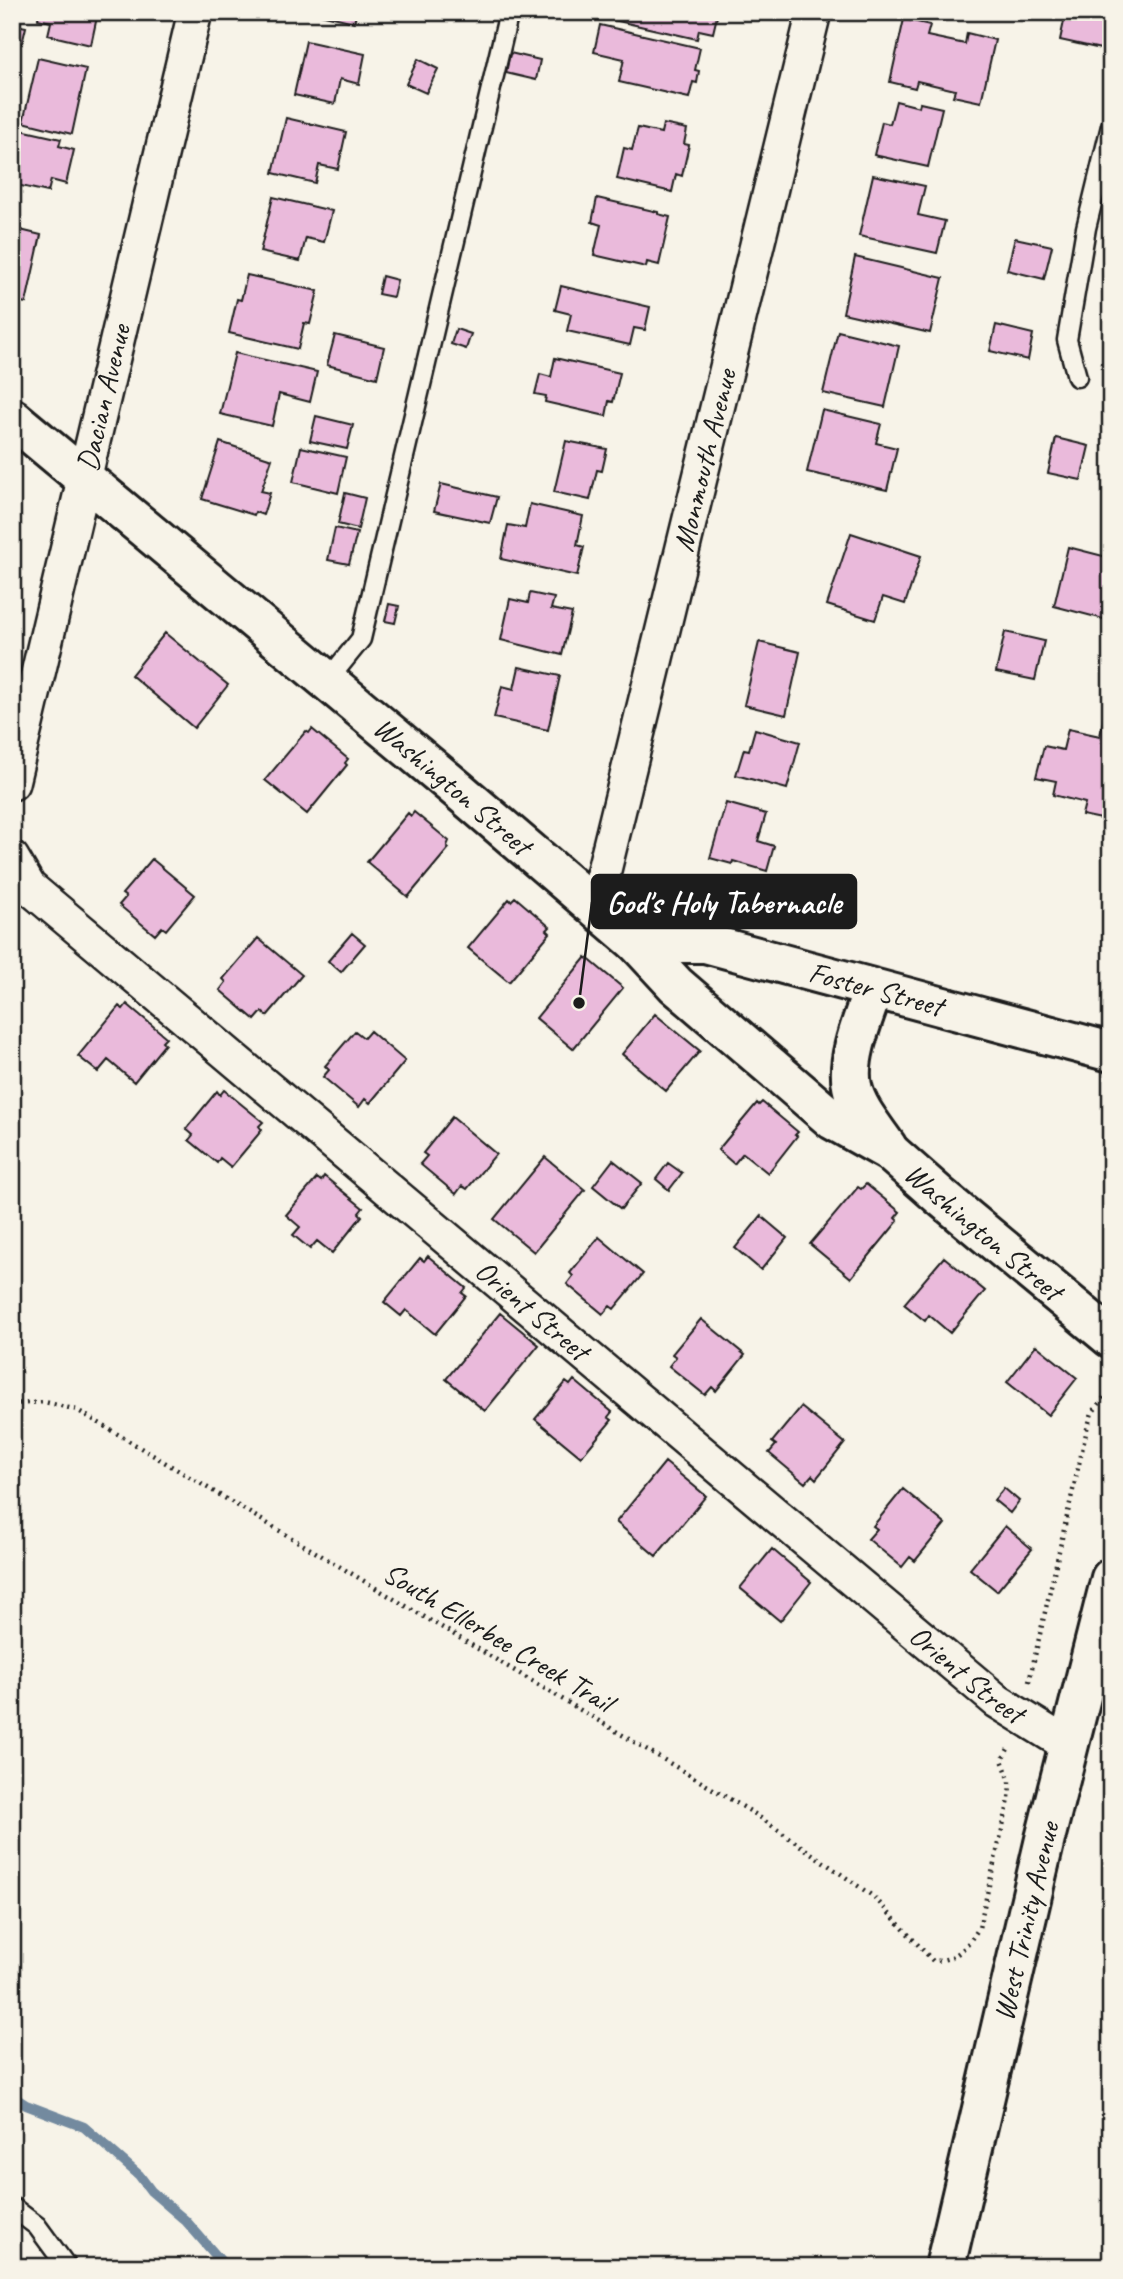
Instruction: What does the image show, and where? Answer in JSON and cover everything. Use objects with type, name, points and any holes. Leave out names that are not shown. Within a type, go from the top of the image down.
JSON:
[{"type":"street","name":"Dacian Avenue","points":[[12,783],[195,12]]},
{"type":"street","name":"Monmouth Avenue","points":[[595,907],[814,12]]},
{"type":"street","name":"Washington Street","points":[[12,418],[638,943],[676,985],[833,1120],[890,1152],[1111,1338]]},
{"type":"street","name":"Orient Street","points":[[12,858],[29,887],[997,1701],[1068,1745]]},
{"type":"street","name":"Foster Street","points":[[638,943],[705,943],[1111,1052]]},
{"type":"street","name":"Washington Street","points":[[873,990],[853,1058],[852,1086],[860,1105],[890,1152]]},
{"type":"street","name":"West Trinity Avenue","points":[[945,2267],[1068,1745],[1111,1578]]},
{"type":"lane","points":[[327,681],[361,639],[509,12]]},
{"type":"lane","points":[[1077,377],[1067,340],[1086,228],[1111,125]]},
{"type":"lane","points":[[12,2207],[37,2226],[67,2267]]},
{"type":"path","points":[[1027,1690],[1087,1429],[1092,1413],[1111,1389]]},
{"type":"path","name":"South Ellerbee Creek Trail","points":[[12,1405],[45,1402],[77,1410],[755,1814],[874,1898],[933,1961],[945,1961],[955,1957],[979,1927],[1009,1800],[1010,1781],[1002,1760],[1014,1739]]},
{"type":"building","points":[[39,12],[98,12],[91,45],[48,35],[51,22],[38,19]]},
{"type":"building","points":[[312,12],[357,12],[354,22]]},
{"type":"building","points":[[611,12],[718,12],[713,33],[699,30],[697,39],[609,19]]},
{"type":"building","points":[[1066,12],[1079,12],[1108,19],[1101,49],[1060,40]]},
{"type":"building","points":[[904,19],[930,25],[927,36],[965,44],[967,33],[995,40],[981,102],[953,96],[955,90],[917,81],[915,88],[890,82]]},
{"type":"building","points":[[12,24],[26,27],[22,44],[12,41]]},
{"type":"building","points":[[600,25],[700,48],[695,70],[699,71],[697,83],[693,82],[689,98],[619,82],[624,59],[594,52]]},
{"type":"building","points":[[306,41],[365,54],[359,84],[340,79],[335,104],[294,95]]},
{"type":"building","points":[[510,53],[540,60],[536,80],[506,73]]},
{"type":"building","points":[[38,58],[86,69],[72,134],[23,122]]},
{"type":"building","points":[[418,59],[438,69],[426,93],[406,84]]},
{"type":"building","points":[[896,101],[919,107],[920,103],[942,108],[928,167],[874,155],[882,122],[890,124]]},
{"type":"building","points":[[286,118],[346,132],[338,169],[319,165],[315,183],[273,173]]},
{"type":"building","points":[[663,124],[687,129],[684,144],[689,145],[682,176],[676,174],[672,192],[617,179],[624,148],[632,150],[638,128],[661,133]]},
{"type":"building","points":[[12,128],[61,139],[59,146],[74,150],[66,184],[51,180],[48,192],[12,184]]},
{"type":"building","points":[[873,175],[925,186],[918,215],[945,221],[937,253],[859,236]]},
{"type":"building","points":[[273,197],[332,211],[324,242],[306,238],[300,261],[260,252]]},
{"type":"building","points":[[597,198],[670,217],[659,265],[647,262],[646,267],[594,255],[601,225],[592,222]]},
{"type":"building","points":[[12,228],[41,235],[26,303],[12,300]]},
{"type":"building","points":[[1015,238],[1052,246],[1044,279],[1007,270]]},
{"type":"building","points":[[855,257],[943,278],[930,333],[843,313]]},
{"type":"building","points":[[247,275],[318,291],[310,324],[304,323],[298,349],[229,333],[237,299],[241,300]]},
{"type":"building","points":[[382,276],[397,280],[393,297],[378,294]]},
{"type":"building","points":[[561,286],[650,307],[645,330],[634,328],[630,345],[567,331],[571,314],[555,310]]},
{"type":"building","points":[[996,325],[1033,334],[1028,360],[990,351]]},
{"type":"building","points":[[456,329],[471,334],[466,349],[451,344]]},
{"type":"building","points":[[838,331],[899,346],[885,407],[823,393]]},
{"type":"building","points":[[335,335],[384,347],[377,378],[327,365]]},
{"type":"building","points":[[235,353],[317,372],[310,402],[279,394],[272,426],[220,414]]},
{"type":"building","points":[[555,358],[620,373],[613,402],[609,401],[606,416],[545,402],[546,396],[535,394],[540,374],[551,377]]},
{"type":"building","points":[[822,410],[881,424],[876,443],[897,448],[887,490],[807,472]]},
{"type":"building","points":[[316,416],[353,425],[347,449],[310,441]]},
{"type":"building","points":[[1056,438],[1089,446],[1081,480],[1048,473]]},
{"type":"building","points":[[566,441],[607,449],[602,471],[597,470],[590,500],[554,492]]},
{"type":"building","points":[[220,442],[272,459],[261,491],[270,493],[263,515],[255,512],[254,515],[202,499]]},
{"type":"building","points":[[301,447],[346,457],[338,493],[293,482]]},
{"type":"building","points":[[441,484],[497,497],[490,523],[434,511]]},
{"type":"building","points":[[345,493],[365,498],[358,529],[338,524]]},
{"type":"building","points":[[530,504],[583,516],[577,545],[584,547],[577,576],[501,559],[508,525],[525,528]]},
{"type":"building","points":[[335,528],[357,533],[349,564],[328,560]]},
{"type":"building","points":[[851,533],[921,556],[905,604],[883,597],[875,620],[827,605]]},
{"type":"building","points":[[1068,547],[1111,558],[1111,621],[1054,606]]},
{"type":"building","points":[[530,593],[554,598],[551,609],[572,613],[562,655],[501,640],[510,599],[528,603]]},
{"type":"building","points":[[389,604],[399,606],[395,623],[385,621]]},
{"type":"building","points":[[1005,632],[1044,641],[1035,680],[996,672]]},
{"type":"building","points":[[165,633],[228,685],[194,728],[131,675]]},
{"type":"building","points":[[759,642],[800,652],[786,715],[744,705]]},
{"type":"building","points":[[519,667],[560,676],[548,730],[494,718],[502,686],[514,689]]},
{"type":"building","points":[[1106,708],[1111,709],[1111,821],[1082,815],[1085,803],[1053,795],[1056,781],[1036,777],[1044,746],[1063,750],[1068,729],[1100,736]]},
{"type":"building","points":[[312,729],[348,759],[345,763],[347,765],[307,814],[265,780],[306,731],[309,733]]},
{"type":"building","points":[[755,729],[800,742],[787,789],[736,775],[744,749],[749,750]]},
{"type":"building","points":[[726,803],[766,814],[758,841],[774,846],[767,871],[733,861],[732,864],[710,858]]},
{"type":"building","points":[[414,812],[449,841],[449,848],[408,897],[367,862],[408,813],[411,816]]},
{"type":"building","points":[[152,859],[195,895],[166,930],[162,927],[155,935],[119,905],[126,897],[122,894]]},
{"type":"building","points":[[515,897],[550,927],[547,930],[550,933],[509,982],[468,948],[509,899],[511,901]]},
{"type":"building","points":[[352,933],[365,944],[341,972],[328,961]]},
{"type":"building","points":[[258,938],[302,975],[267,1016],[262,1012],[255,1020],[220,990],[226,982],[223,979]]},
{"type":"building","points":[[586,957],[623,988],[573,1049],[536,1018]]},
{"type":"building","points":[[127,1004],[166,1037],[162,1041],[165,1044],[134,1082],[108,1060],[98,1072],[78,1056],[119,1006],[123,1009]]},
{"type":"building","points":[[655,1014],[700,1051],[666,1091],[622,1054]]},
{"type":"building","points":[[355,1031],[364,1038],[370,1031],[405,1061],[370,1103],[365,1099],[359,1107],[323,1077],[329,1070],[325,1066]]},
{"type":"building","points":[[224,1090],[263,1122],[259,1126],[262,1130],[231,1167],[220,1158],[217,1163],[189,1140],[193,1135],[186,1129],[217,1091],[220,1095]]},
{"type":"building","points":[[762,1102],[798,1132],[768,1173],[743,1153],[734,1164],[718,1150],[757,1103],[759,1105]]},
{"type":"building","points":[[452,1117],[496,1154],[467,1189],[462,1186],[456,1194],[420,1164],[427,1156],[423,1153]]},
{"type":"building","points":[[545,1157],[585,1190],[534,1252],[494,1219]]},
{"type":"building","points":[[613,1160],[642,1183],[621,1209],[593,1186]]},
{"type":"building","points":[[668,1163],[682,1173],[669,1190],[656,1179]]},
{"type":"building","points":[[324,1176],[363,1208],[359,1213],[362,1216],[332,1253],[317,1241],[310,1249],[293,1235],[300,1227],[286,1215],[317,1178],[321,1181]]},
{"type":"building","points":[[866,1184],[900,1212],[895,1218],[898,1221],[851,1278],[810,1244],[858,1187],[861,1189]]},
{"type":"building","points":[[761,1216],[787,1238],[761,1270],[735,1248]]},
{"type":"building","points":[[599,1237],[643,1274],[614,1309],[610,1306],[603,1314],[567,1284],[573,1276],[570,1273]]},
{"type":"building","points":[[428,1256],[466,1288],[462,1293],[466,1296],[435,1334],[406,1310],[401,1316],[384,1302],[420,1258],[424,1261]]},
{"type":"building","points":[[944,1257],[985,1291],[950,1333],[929,1315],[925,1321],[904,1304]]},
{"type":"building","points":[[500,1313],[539,1345],[485,1411],[446,1379]]},
{"type":"building","points":[[701,1319],[745,1355],[716,1391],[712,1387],[705,1395],[669,1366],[676,1357],[672,1354]]},
{"type":"building","points":[[1036,1345],[1077,1378],[1048,1415],[1007,1382]]},
{"type":"building","points":[[574,1380],[612,1412],[608,1417],[612,1420],[581,1457],[535,1419],[566,1382],[570,1385]]},
{"type":"building","points":[[801,1407],[845,1443],[816,1479],[812,1475],[805,1483],[769,1453],[776,1445],[772,1442]]},
{"type":"building","points":[[665,1462],[706,1496],[656,1556],[616,1522]]},
{"type":"building","points":[[1004,1488],[1019,1501],[1010,1513],[994,1500]]},
{"type":"building","points":[[903,1489],[945,1524],[915,1561],[910,1557],[902,1567],[868,1539],[877,1529],[873,1526]]},
{"type":"building","points":[[1005,1526],[1032,1549],[997,1591],[970,1569]]},
{"type":"building","points":[[772,1549],[811,1582],[780,1621],[740,1588]]},
{"type":"waterway","points":[[12,2096],[26,2105],[84,2127],[186,2221],[226,2267]]},
{"type":"place","name":"God's Holy Tabernacle","points":[[579,1003]]}]
